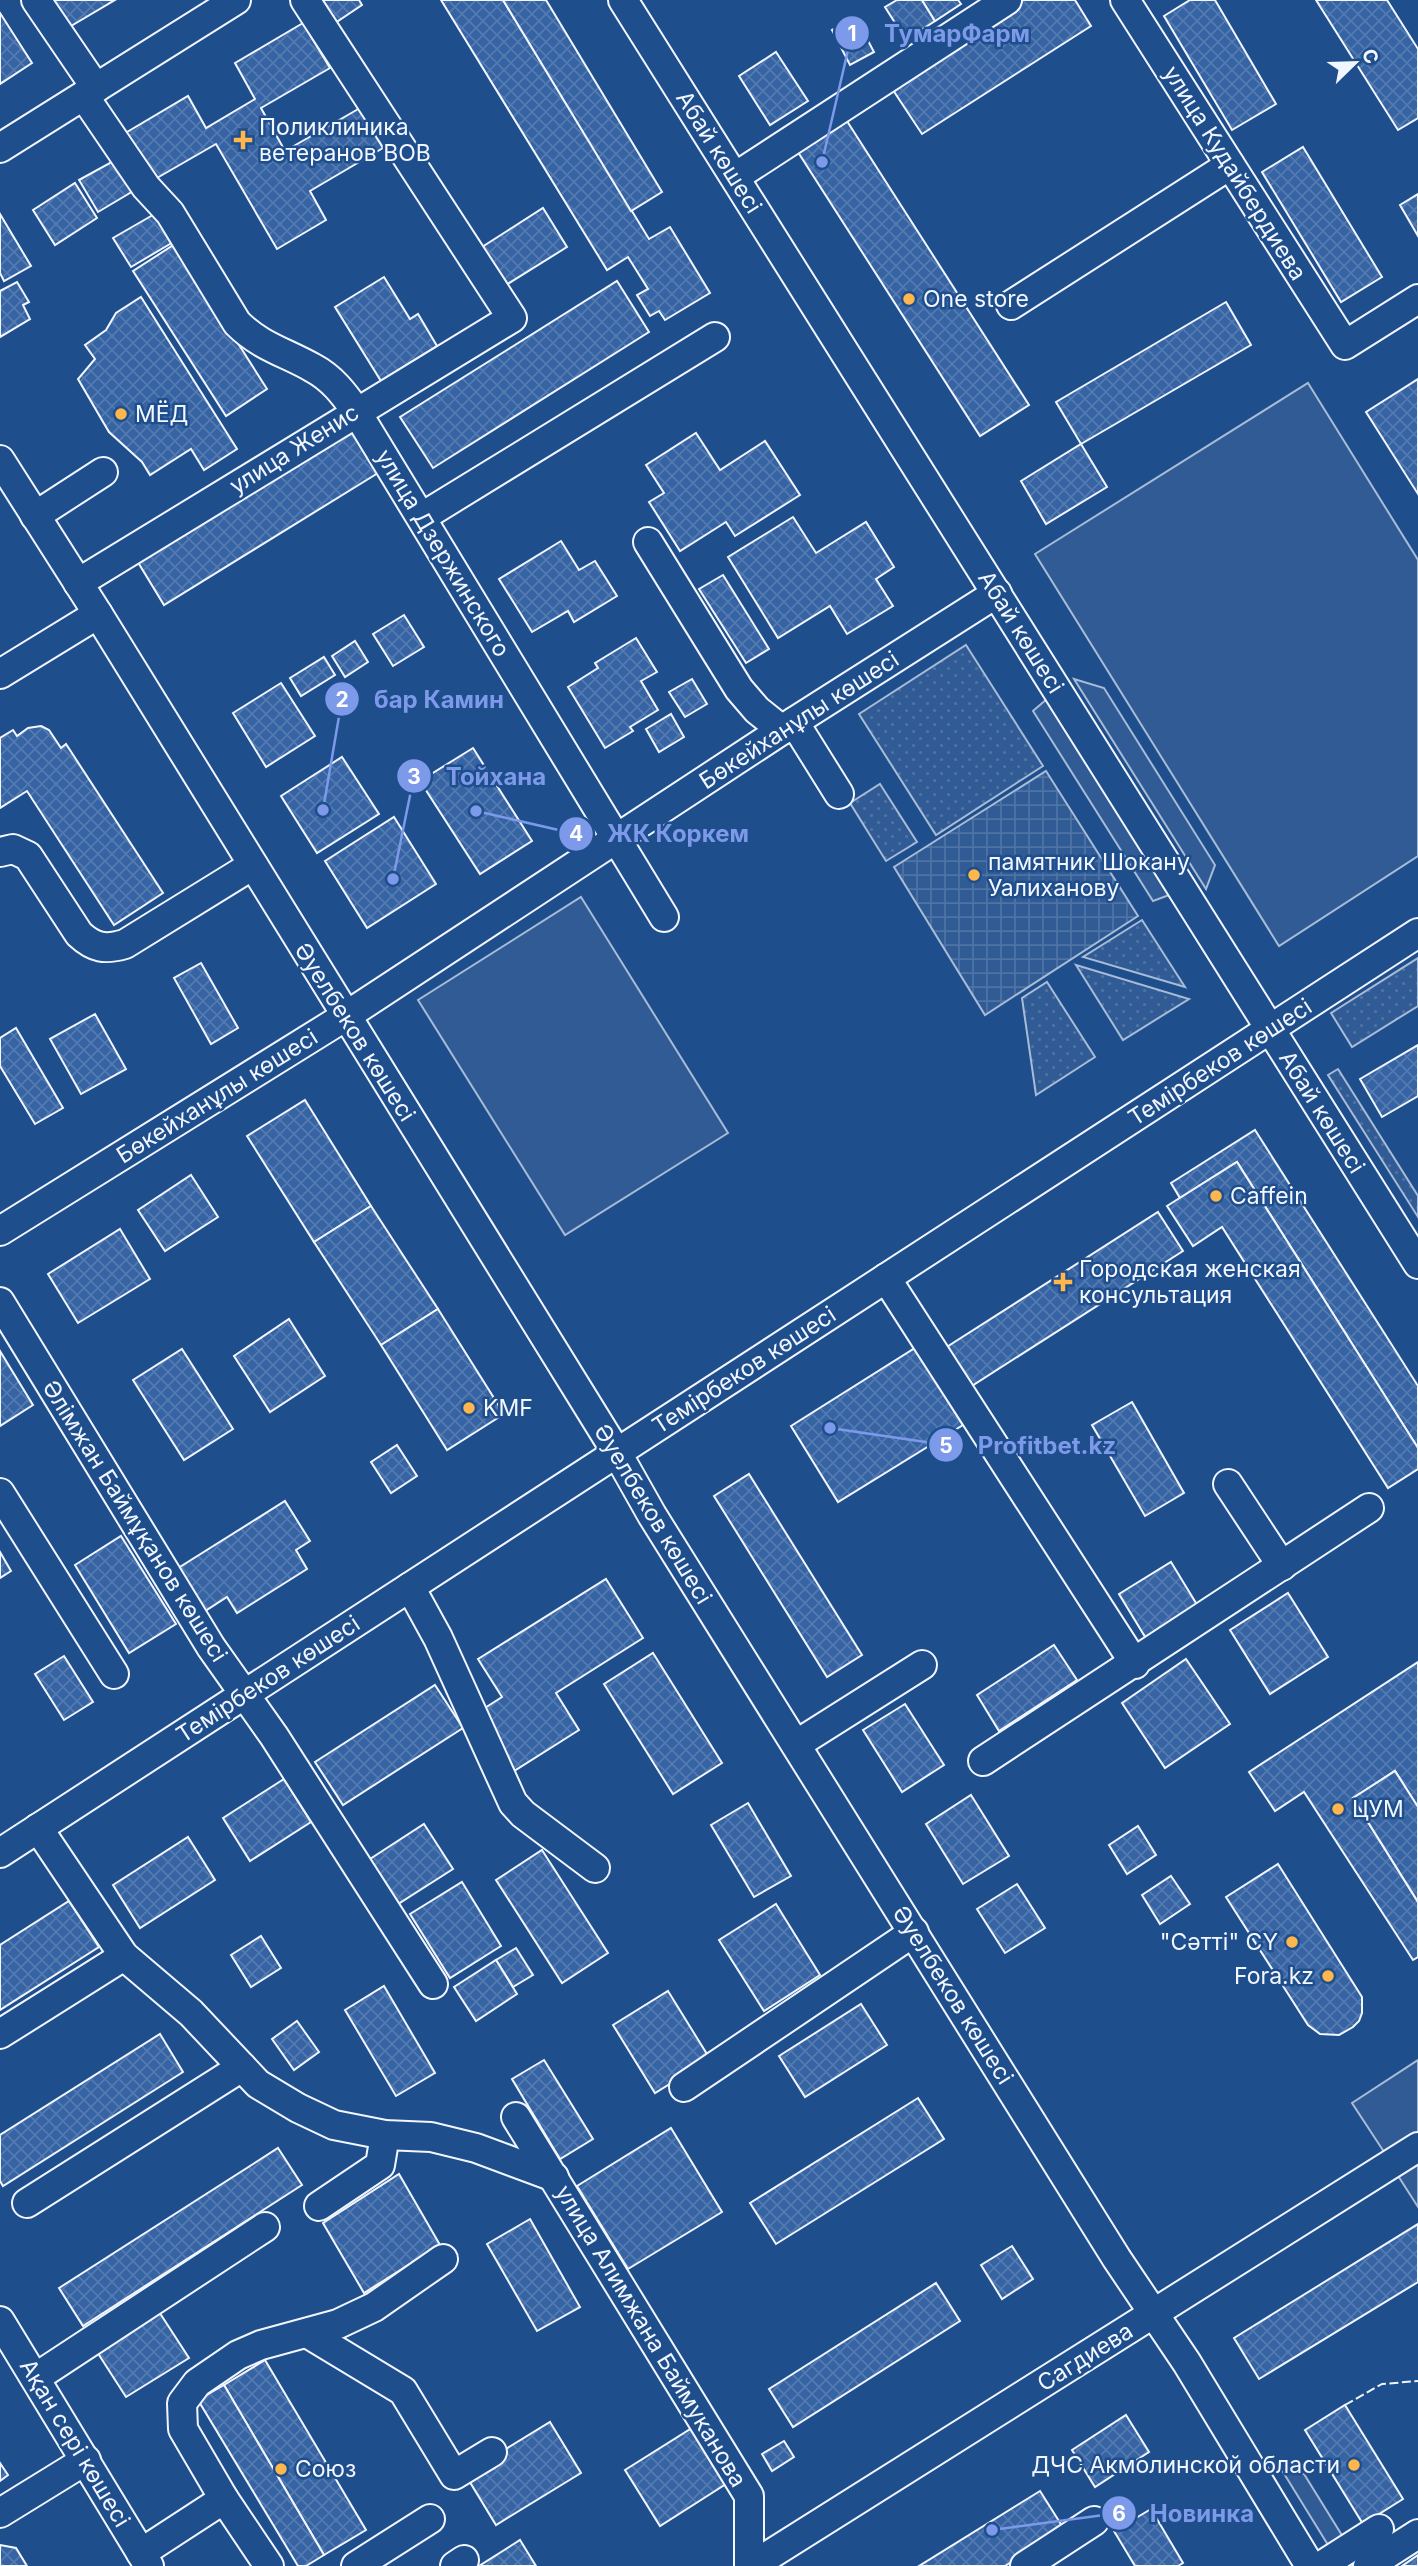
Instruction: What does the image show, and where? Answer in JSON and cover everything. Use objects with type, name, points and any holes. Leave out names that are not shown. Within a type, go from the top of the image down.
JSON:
[{"type":"street","name":"улица Дзержинского","points":[[36,0],[146,187],[170,213],[237,323],[252,338],[315,369],[335,383],[356,411],[664,917]]},
{"type":"street","points":[[0,148],[236,0]]},
{"type":"street","name":"улица Женис","points":[[78,583],[512,318],[305,0]]},
{"type":"street","name":"Абай көшесі","points":[[624,0],[1418,1264]]},
{"type":"street","points":[[734,177],[1007,0]]},
{"type":"street","name":"улица Кудайбердиева","points":[[1128,1],[1345,345],[1418,299]]},
{"type":"street","points":[[1012,304],[1230,165]]},
{"type":"street","points":[[422,517],[715,337]]},
{"type":"street","name":"Әуелбеков көшесі","points":[[0,460],[617,1453],[652,1515],[1310,2566]]},
{"type":"street","points":[[35,516],[103,471]]},
{"type":"street","points":[[648,542],[739,689],[757,710],[788,726],[839,794]]},
{"type":"street","name":"Бөкейханұлы көшесі","points":[[0,1231],[345,1016],[996,593]]},
{"type":"street","points":[[0,674],[98,614]]},
{"type":"street","points":[[0,852],[13,849],[28,856],[79,934],[90,944],[100,948],[125,944],[253,865]]},
{"type":"street","name":"Темірбеков көшесі","points":[[0,1853],[1418,933]]},
{"type":"street","points":[[887,1278],[1135,1664]]},
{"type":"street","name":"Әлімжан Баймұқанов көшесі","points":[[0,1303],[211,1647],[245,1694],[433,1984]]},
{"type":"street","points":[[1228,1484],[1282,1566]]},
{"type":"street","points":[[0,1493],[114,1674]]},
{"type":"street","points":[[983,1761],[1135,1664],[1369,1507]]},
{"type":"street","points":[[410,1587],[438,1638],[513,1803],[523,1814],[595,1868]]},
{"type":"street","points":[[797,1744],[922,1665]]},
{"type":"street","points":[[38,1828],[124,1956],[191,2013],[258,2084],[298,2108],[334,2125],[385,2135],[431,2137],[476,2148],[554,2177]]},
{"type":"street","points":[[684,2087],[914,1932]]},
{"type":"street","points":[[0,2035],[124,1956]]},
{"type":"street","points":[[27,2203],[242,2067]]},
{"type":"street","name":"улица Алимжана Баймуканова","points":[[516,2117],[748,2496],[750,2566]]},
{"type":"street","points":[[319,2206],[380,2165],[385,2135]]},
{"type":"street","name":"Сагдиева","points":[[750,2566],[1418,2147]]},
{"type":"street","points":[[35,2378],[265,2227]]},
{"type":"street","points":[[269,2566],[224,2499],[183,2429],[182,2403],[197,2383],[238,2355],[282,2338],[338,2324],[374,2306],[443,2259]]},
{"type":"street","name":"Ақан сері көшесі","points":[[0,2321],[145,2560]]},
{"type":"street","points":[[306,2333],[403,2391],[454,2474],[492,2452]]},
{"type":"street","points":[[0,2513],[86,2460]]},
{"type":"street","points":[[145,2560],[224,2499]]},
{"type":"street","points":[[356,2566],[430,2519]]},
{"type":"street","points":[[1025,2566],[1094,2521]]},
{"type":"street","points":[[1321,2566],[1379,2529]]},
{"type":"street","points":[[1368,2566],[1418,2534]]},
{"type":"shaded area","points":[[1308,383],[1418,560],[1418,856],[1279,946],[1035,554]]},
{"type":"shaded area","points":[[966,645],[1043,766],[936,835],[859,714]]},
{"type":"shaded area","points":[[1074,679],[1104,688],[1215,865],[1206,889]]},
{"type":"shaded area","points":[[1048,698],[1172,894],[1153,901],[1033,711]]},
{"type":"shaded area","points":[[1046,771],[1138,916],[985,1015],[894,867]]},
{"type":"shaded area","points":[[880,784],[917,842],[886,861],[850,803]]},
{"type":"shaded area","points":[[581,897],[728,1133],[565,1235],[418,1000]]},
{"type":"shaded area","points":[[1142,920],[1185,987],[1083,957]]},
{"type":"shaded area","points":[[1418,958],[1418,1006],[1352,1047],[1331,1013]]},
{"type":"shaded area","points":[[1076,965],[1189,999],[1123,1040]]},
{"type":"shaded area","points":[[1047,982],[1095,1057],[1036,1095],[1022,998]]},
{"type":"shaded area","points":[[1338,1069],[1418,1196],[1418,1217],[1328,1075]]},
{"type":"shaded area","points":[[1418,2060],[1418,2139],[1388,2158],[1352,2103]]},
{"type":"shaded area","points":[[1418,2157],[1418,2207],[1395,2171]]},
{"type":"shaded area","points":[[1283,2472],[1304,2474],[1361,2566],[1341,2566]]},
{"type":"building","points":[[48,0],[115,0],[66,29]]},
{"type":"building","points":[[321,0],[359,0],[362,5],[335,23]]},
{"type":"building","points":[[441,0],[503,0],[649,239],[670,227],[710,293],[665,320],[659,311],[650,316],[637,295],[648,289],[628,257],[607,270]]},
{"type":"building","points":[[503,0],[546,0],[662,192],[631,211]]},
{"type":"building","points":[[897,0],[922,0],[935,21],[906,40],[885,7]]},
{"type":"building","points":[[922,0],[958,0],[961,4],[935,21]]},
{"type":"building","points":[[1020,0],[1075,0],[1091,26],[922,134],[889,84]]},
{"type":"building","points":[[1190,0],[1215,0],[1276,104],[1232,130],[1164,16]]},
{"type":"building","points":[[1316,0],[1387,0],[1418,49],[1418,118],[1398,130]]},
{"type":"building","points":[[0,13],[32,63],[0,84]]},
{"type":"building","points":[[856,18],[874,52],[850,65],[832,30]]},
{"type":"building","points":[[303,23],[330,68],[261,108],[285,151],[360,108],[383,148],[310,191],[326,220],[277,249],[216,144],[150,182],[122,135],[188,96],[206,128],[255,99],[235,63]]},
{"type":"building","points":[[776,52],[808,101],[770,125],[739,76]]},
{"type":"building","points":[[845,118],[1029,405],[980,436],[796,149]]},
{"type":"building","points":[[1303,147],[1382,277],[1341,302],[1262,172]]},
{"type":"building","points":[[117,159],[135,190],[98,212],[79,180]]},
{"type":"building","points":[[75,183],[97,218],[55,245],[33,210]]},
{"type":"building","points":[[1418,194],[1418,236],[1400,205]]},
{"type":"building","points":[[543,208],[567,247],[506,285],[482,247]]},
{"type":"building","points":[[158,212],[175,241],[131,267],[113,238]]},
{"type":"building","points":[[0,214],[31,266],[4,281],[0,273]]},
{"type":"building","points":[[175,244],[267,389],[226,416],[133,271]]},
{"type":"building","points":[[384,277],[410,319],[418,314],[437,346],[381,381],[335,307]]},
{"type":"building","points":[[617,281],[649,332],[433,468],[400,417]]},
{"type":"building","points":[[17,282],[29,302],[23,305],[30,319],[0,337],[0,291]]},
{"type":"building","points":[[141,297],[237,449],[204,470],[191,449],[150,475],[142,462],[109,432],[78,379],[95,359],[85,345],[106,330],[116,313]]},
{"type":"building","points":[[1226,302],[1251,345],[1081,444],[1056,402]]},
{"type":"building","points":[[1418,379],[1418,494],[1366,412]]},
{"type":"building","points":[[350,427],[378,473],[164,605],[136,559]]},
{"type":"building","points":[[696,433],[720,470],[765,441],[800,495],[735,536],[726,522],[680,551],[649,502],[664,493],[646,465]]},
{"type":"building","points":[[1081,444],[1107,487],[1046,524],[1021,481]]},
{"type":"building","points":[[793,517],[816,553],[866,522],[894,567],[876,579],[893,606],[847,634],[830,606],[778,638],[728,557]]},
{"type":"building","points":[[561,541],[579,570],[595,561],[617,596],[574,622],[568,611],[532,632],[499,579]]},
{"type":"building","points":[[723,575],[769,649],[746,663],[699,589]]},
{"type":"building","points":[[404,615],[424,647],[393,666],[373,634]]},
{"type":"building","points":[[636,638],[657,672],[641,681],[658,710],[630,727],[633,731],[605,748],[568,687],[598,668],[595,663]]},
{"type":"building","points":[[355,641],[368,662],[345,677],[332,656]]},
{"type":"building","points":[[324,657],[335,675],[301,696],[290,678]]},
{"type":"building","points":[[692,679],[707,704],[685,717],[669,692]]},
{"type":"building","points":[[281,683],[315,736],[266,767],[233,713]]},
{"type":"building","points":[[671,714],[684,737],[659,752],[646,729]]},
{"type":"building","points":[[41,726],[49,730],[61,748],[66,744],[163,893],[114,925],[27,791],[0,808],[0,738],[13,730],[17,736],[28,728]]},
{"type":"building","points":[[473,748],[532,841],[480,874],[420,781]]},
{"type":"building","points":[[342,757],[379,814],[317,853],[281,796]]},
{"type":"building","points":[[394,817],[436,884],[367,928],[325,861]]},
{"type":"building","points":[[201,963],[238,1028],[211,1044],[174,978]]},
{"type":"building","points":[[95,1014],[126,1069],[81,1094],[50,1039]]},
{"type":"building","points":[[16,1028],[63,1108],[35,1124],[0,1066],[0,1038]]},
{"type":"building","points":[[1418,1045],[1418,1096],[1382,1117],[1360,1079]]},
{"type":"building","points":[[305,1100],[371,1206],[314,1242],[247,1136]]},
{"type":"building","points":[[1255,1130],[1418,1386],[1418,1448],[1237,1162],[1180,1198],[1171,1183]]},
{"type":"building","points":[[1237,1162],[1418,1448],[1418,1469],[1388,1488],[1222,1227],[1193,1246],[1167,1206]]},
{"type":"building","points":[[191,1175],[218,1217],[165,1251],[138,1210]]},
{"type":"building","points":[[371,1206],[438,1309],[381,1345],[314,1242]]},
{"type":"building","points":[[1158,1212],[1183,1251],[967,1389],[942,1350]]},
{"type":"building","points":[[120,1229],[150,1279],[78,1323],[48,1274]]},
{"type":"building","points":[[438,1309],[504,1414],[447,1450],[381,1345]]},
{"type":"building","points":[[289,1319],[325,1376],[270,1412],[234,1356]]},
{"type":"building","points":[[915,1348],[963,1425],[838,1502],[791,1426]]},
{"type":"building","points":[[182,1349],[233,1429],[184,1460],[133,1380]]},
{"type":"building","points":[[0,1351],[33,1405],[0,1426]]},
{"type":"building","points":[[1132,1402],[1184,1493],[1145,1516],[1092,1425]]},
{"type":"building","points":[[397,1445],[417,1476],[391,1493],[371,1462]]},
{"type":"building","points":[[749,1474],[862,1655],[827,1677],[714,1496]]},
{"type":"building","points":[[285,1501],[310,1541],[296,1550],[307,1569],[237,1613],[227,1597],[202,1613],[175,1570]]},
{"type":"building","points":[[121,1536],[176,1624],[129,1653],[75,1565]]},
{"type":"building","points":[[0,1552],[11,1571],[0,1578]]},
{"type":"building","points":[[1171,1562],[1199,1608],[1147,1640],[1119,1594]]},
{"type":"building","points":[[606,1579],[643,1638],[556,1693],[579,1730],[514,1771],[477,1713],[502,1697],[478,1659]]},
{"type":"building","points":[[1288,1593],[1328,1657],[1270,1694],[1230,1630]]},
{"type":"building","points":[[1054,1645],[1077,1680],[999,1731],[977,1695]]},
{"type":"building","points":[[653,1653],[722,1763],[673,1794],[604,1684]]},
{"type":"building","points":[[64,1656],[93,1702],[64,1720],[35,1674]]},
{"type":"building","points":[[1186,1659],[1230,1724],[1165,1768],[1122,1703]]},
{"type":"building","name":"ЦУМ","points":[[1418,1662],[1418,1807],[1395,1771],[1353,1798],[1418,1902],[1418,1957],[1413,1960],[1304,1792],[1275,1811],[1249,1772]]},
{"type":"building","points":[[435,1685],[463,1728],[343,1805],[315,1762]]},
{"type":"building","points":[[905,1704],[944,1765],[902,1792],[863,1730]]},
{"type":"building","points":[[1395,1771],[1418,1807],[1418,1902],[1353,1798]]},
{"type":"building","points":[[284,1779],[311,1822],[250,1861],[223,1818]]},
{"type":"building","points":[[971,1795],[1009,1856],[963,1884],[926,1824]]},
{"type":"building","points":[[748,1803],[791,1876],[754,1897],[711,1825]]},
{"type":"building","points":[[424,1824],[453,1869],[398,1904],[370,1859]]},
{"type":"building","points":[[1138,1826],[1156,1855],[1127,1874],[1109,1845]]},
{"type":"building","points":[[188,1837],[215,1880],[140,1928],[113,1885]]},
{"type":"building","points":[[542,1850],[608,1953],[562,1983],[496,1880]]},
{"type":"building","name":"\"Сәтті\" СY","points":[[1278,1864],[1362,1997],[1359,2021],[1339,2035],[1320,2034],[1308,2025],[1226,1897]]},
{"type":"building","points":[[1171,1876],[1190,1904],[1160,1924],[1142,1895]]},
{"type":"building","points":[[462,1882],[501,1946],[450,1978],[410,1914]]},
{"type":"building","points":[[1017,1884],[1045,1928],[1005,1953],[977,1909]]},
{"type":"building","points":[[69,1901],[99,1947],[0,2010],[0,1945]]},
{"type":"building","points":[[776,1904],[820,1975],[764,2011],[719,1940]]},
{"type":"building","points":[[261,1936],[281,1968],[251,1987],[231,1955]]},
{"type":"building","points":[[516,1948],[533,1975],[513,1987],[496,1960]]},
{"type":"building","points":[[496,1960],[517,1994],[476,2021],[454,1987]]},
{"type":"building","points":[[384,1986],[435,2073],[396,2096],[345,2010]]},
{"type":"building","points":[[668,1991],[710,2059],[655,2093],[613,2025]]},
{"type":"building","points":[[861,2004],[887,2045],[805,2097],[779,2056]]},
{"type":"building","points":[[297,2021],[319,2052],[294,2070],[272,2039]]},
{"type":"building","points":[[160,2034],[183,2072],[3,2186],[0,2181],[0,2135]]},
{"type":"building","points":[[544,2060],[593,2139],[560,2159],[512,2079]]},
{"type":"building","points":[[918,2098],[944,2139],[776,2244],[750,2203]]},
{"type":"building","points":[[671,2128],[722,2212],[628,2269],[577,2186]]},
{"type":"building","points":[[278,2148],[302,2185],[83,2326],[59,2288]]},
{"type":"building","points":[[399,2174],[440,2245],[364,2293],[323,2223]]},
{"type":"building","points":[[530,2219],[580,2307],[537,2331],[487,2244]]},
{"type":"building","points":[[1418,2224],[1418,2282],[1259,2379],[1234,2338]]},
{"type":"building","points":[[1012,2246],[1033,2279],[1002,2299],[981,2265]]},
{"type":"building","points":[[936,2283],[960,2321],[793,2427],[769,2389]]},
{"type":"building","points":[[154,2304],[189,2358],[126,2397],[92,2344]]},
{"type":"building","points":[[265,2360],[366,2530],[324,2555],[224,2385]]},
{"type":"building","points":[[224,2385],[324,2555],[306,2566],[298,2566],[198,2400]]},
{"type":"building","name":"ДЧС Акмолинской области","points":[[1345,2405],[1403,2499],[1363,2524],[1305,2430]]},
{"type":"building","points":[[1126,2415],[1149,2452],[1095,2487],[1072,2450]]},
{"type":"building","points":[[550,2422],[581,2473],[496,2525],[465,2474]]},
{"type":"building","points":[[692,2428],[726,2484],[660,2526],[625,2470]]},
{"type":"building","points":[[784,2441],[794,2457],[772,2471],[762,2454]]},
{"type":"building","points":[[0,2463],[8,2475],[0,2481]]},
{"type":"building","points":[[1040,2491],[1064,2529],[1005,2566],[919,2566]]},
{"type":"building","points":[[1151,2509],[1183,2563],[1178,2566],[1135,2566],[1114,2531]]},
{"type":"building","points":[[520,2540],[536,2566],[479,2566]]},
{"type":"building","points":[[0,2545],[16,2548],[27,2566],[0,2566]]},
{"type":"building","points":[[1418,2555],[1418,2566],[1402,2566]]},
{"type":"fence","points":[[1345,2405],[1382,2384],[1418,2381]]},
{"type":"place","name":"Поликлиника ветеранов ВОВ","points":[[243,140]]},
{"type":"place","name":"ТумарФарм","points":[[822,162]]},
{"type":"place","name":"One store","points":[[909,299]]},
{"type":"place","name":"МЁД","points":[[121,414]]},
{"type":"place","name":"бар Камин","points":[[323,810]]},
{"type":"place","name":"ЖК Коркем","points":[[476,811]]},
{"type":"place","name":"памятник Шокану Уалиханову","points":[[974,875]]},
{"type":"place","name":"Тойхана","points":[[393,879]]},
{"type":"place","name":"Caffein","points":[[1216,1196]]},
{"type":"place","name":"Городская женская консультация","points":[[1063,1282]]},
{"type":"place","name":"KMF","points":[[469,1408]]},
{"type":"place","name":"Profitbet.kz","points":[[830,1428]]},
{"type":"place","name":"ЦУМ","points":[[1338,1809]]},
{"type":"place","name":"\"Сәтті\" СY","points":[[1292,1942]]},
{"type":"place","name":"Fora.kz","points":[[1328,1976]]},
{"type":"place","name":"ДЧС Акмолинской области","points":[[1354,2465]]},
{"type":"place","name":"Союз","points":[[281,2469]]},
{"type":"place","name":"Новинка","points":[[992,2530]]}]
